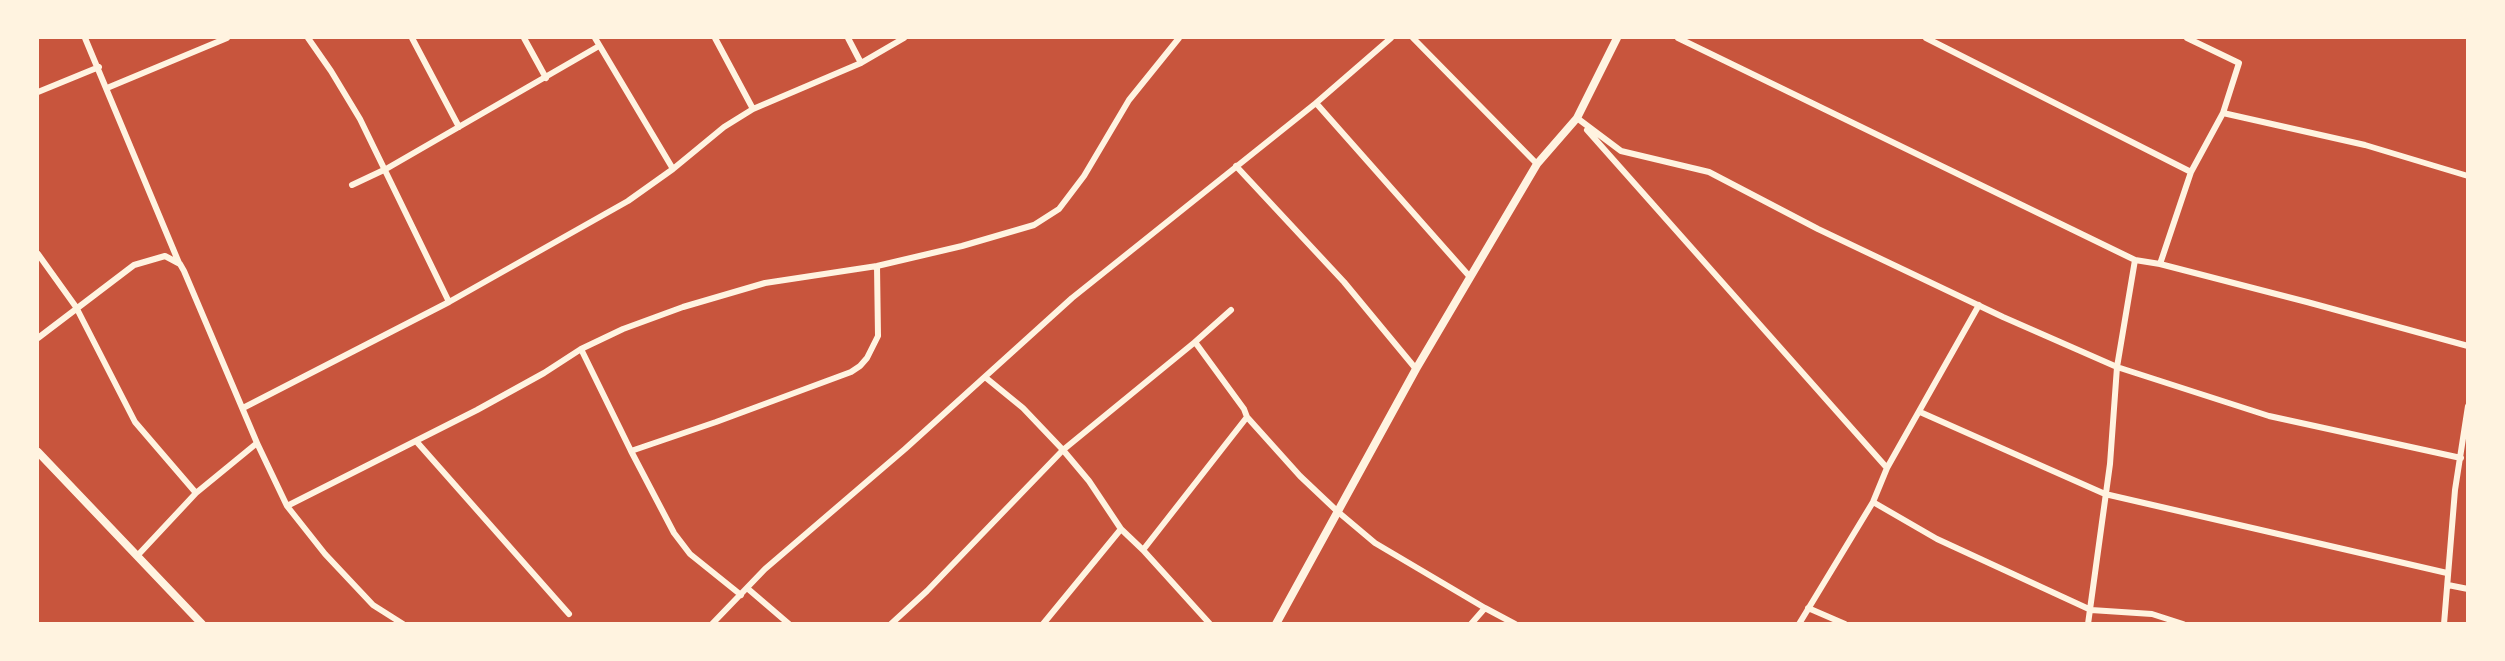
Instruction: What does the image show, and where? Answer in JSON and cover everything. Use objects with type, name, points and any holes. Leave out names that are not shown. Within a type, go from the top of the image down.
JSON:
[{"type":"main road","points":[[38,452],[202,624]]},
{"type":"street","points":[[85,38],[257,443],[287,506],[325,554],[373,605],[404,624]]},
{"type":"street","points":[[107,88],[226,38]]},
{"type":"street","points":[[308,38],[331,71],[386,169],[449,302]]},
{"type":"street","points":[[412,38],[459,127]]},
{"type":"street","points":[[524,38],[546,78]]},
{"type":"street","points":[[595,38],[674,169]]},
{"type":"street","points":[[715,38],[753,109]]},
{"type":"street","points":[[848,38],[861,63]]},
{"type":"street","points":[[243,408],[449,302],[628,201],[674,169],[717,132],[753,109],[861,63],[904,38]]},
{"type":"street","points":[[287,506],[506,394],[581,349],[623,329],[684,307],[755,286],[877,266],[962,246],[1034,225],[1059,209],[1084,176],[1129,99],[1179,38]]},
{"type":"street","points":[[712,624],[765,569],[1072,298],[1316,103],[1391,38]]},
{"type":"street","points":[[1413,38],[1537,164]]},
{"type":"street","points":[[1276,624],[1416,369],[1537,164],[1577,118],[1617,38]]},
{"type":"street","points":[[1678,38],[2135,260],[2160,264],[2468,346]]},
{"type":"street","points":[[1926,38],[2191,172]]},
{"type":"street","points":[[2160,264],[2191,172],[2223,113],[2239,63],[2187,38]]},
{"type":"street","points":[[352,185],[386,169],[599,46]]},
{"type":"street","points":[[38,92],[99,67]]},
{"type":"street","points":[[1316,103],[1470,277]]},
{"type":"street","points":[[2223,113],[2365,145],[2468,176]]},
{"type":"street","points":[[1577,118],[1621,151],[1709,172],[1818,229],[2117,367],[2269,416],[2461,458]]},
{"type":"street","points":[[1577,118],[1887,468]]},
{"type":"street","points":[[1236,166],[1344,282],[1416,369]]},
{"type":"street","points":[[38,254],[76,307],[135,422],[196,494]]},
{"type":"street","points":[[38,338],[134,265],[165,256],[180,264]]},
{"type":"street","points":[[2088,624],[2110,464],[2117,367],[2135,260]]},
{"type":"street","points":[[631,451],[737,415],[851,372],[860,366],[867,358],[878,336],[877,266]]},
{"type":"street","points":[[1799,624],[1873,502],[1887,468],[1979,305]]},
{"type":"street","points":[[891,624],[927,591],[1063,450],[1231,310]]},
{"type":"street","points":[[1195,342],[1244,409],[1247,417],[1299,476],[1336,511],[1375,543],[1515,624]]},
{"type":"street","points":[[581,349],[674,533],[690,554],[741,595]]},
{"type":"street","points":[[985,377],[1023,408],[1063,450],[1089,481],[1121,529],[1210,624]]},
{"type":"street","points":[[2444,624],[2455,490],[2468,406]]},
{"type":"street","points":[[1920,411],[2105,494],[2447,573]]},
{"type":"street","points":[[1143,550],[1247,417]]},
{"type":"street","points":[[416,441],[569,614]]},
{"type":"street","points":[[138,555],[196,494],[257,443]]},
{"type":"street","points":[[1873,502],[1936,539],[2091,610],[2152,614],[2183,624]]},
{"type":"street","points":[[1043,624],[1121,529]]},
{"type":"street","points":[[2448,585],[2468,590]]},
{"type":"street","points":[[747,588],[789,624]]},
{"type":"street","points":[[1471,624],[1485,608]]},
{"type":"street","points":[[1808,608],[1845,624]]}]
